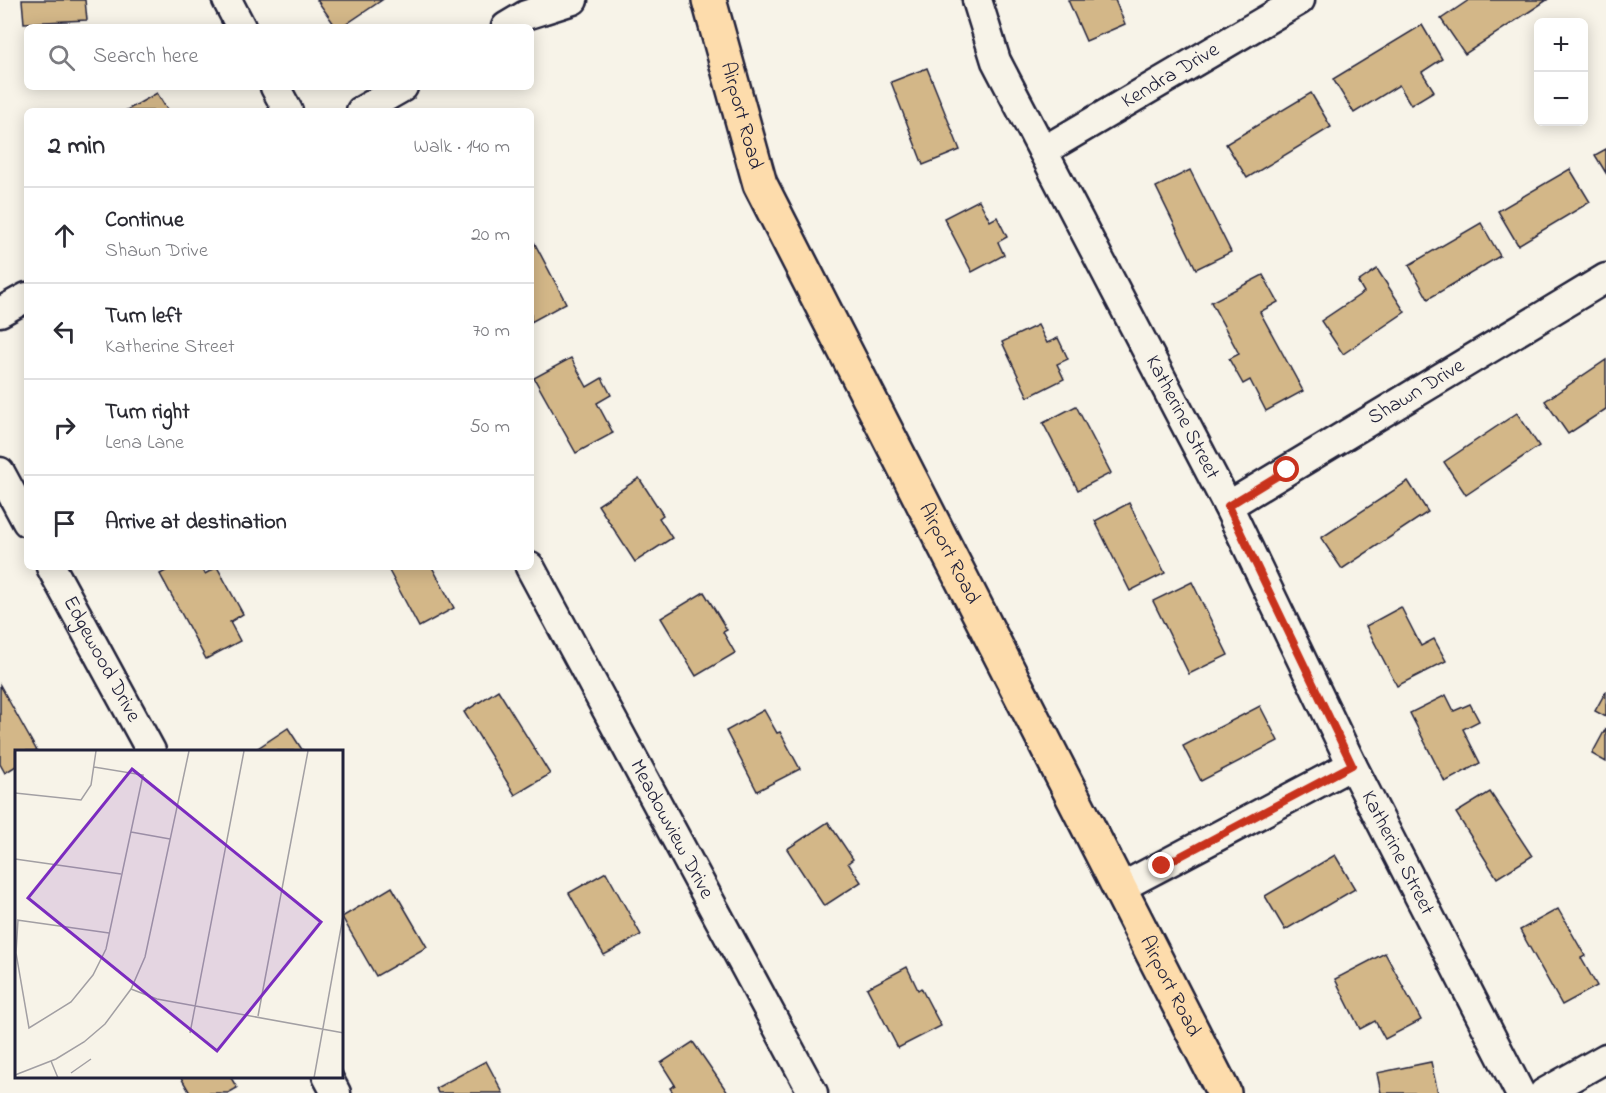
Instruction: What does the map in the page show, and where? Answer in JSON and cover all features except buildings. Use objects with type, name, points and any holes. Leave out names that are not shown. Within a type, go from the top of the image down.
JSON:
[{"type":"highway","name":"Airport Road","points":[[709,0],[760,184],[1224,1093]]},
{"type":"street","points":[[226,0],[240,24]]},
{"type":"street","points":[[511,24],[526,15],[573,0]]},
{"type":"street","name":"Katherine Street","points":[[977,0],[996,61],[1228,506],[1352,765],[1520,1093]]},
{"type":"street","name":"Kendra Drive","points":[[1043,151],[1300,0]]},
{"type":"street","points":[[277,90],[286,108]]},
{"type":"street","points":[[366,108],[398,90]]},
{"type":"street","name":"Shawn Drive","points":[[1228,506],[1606,278]]},
{"type":"street","points":[[0,312],[24,299]]},
{"type":"street","points":[[0,472],[24,516]]},
{"type":"street","name":"Edgewood Drive","points":[[53,570],[150,750]]},
{"type":"street","name":"Meadowview Drive","points":[[532,570],[813,1093]]},
{"type":"street","points":[[1120,888],[1352,765]]},
{"type":"street","points":[[1544,1093],[1606,1058]]},
{"type":"street","points":[[328,1078],[336,1093]]},
{"type":"route","points":[[1162,866],[1352,765],[1228,506],[1287,470]]}]
